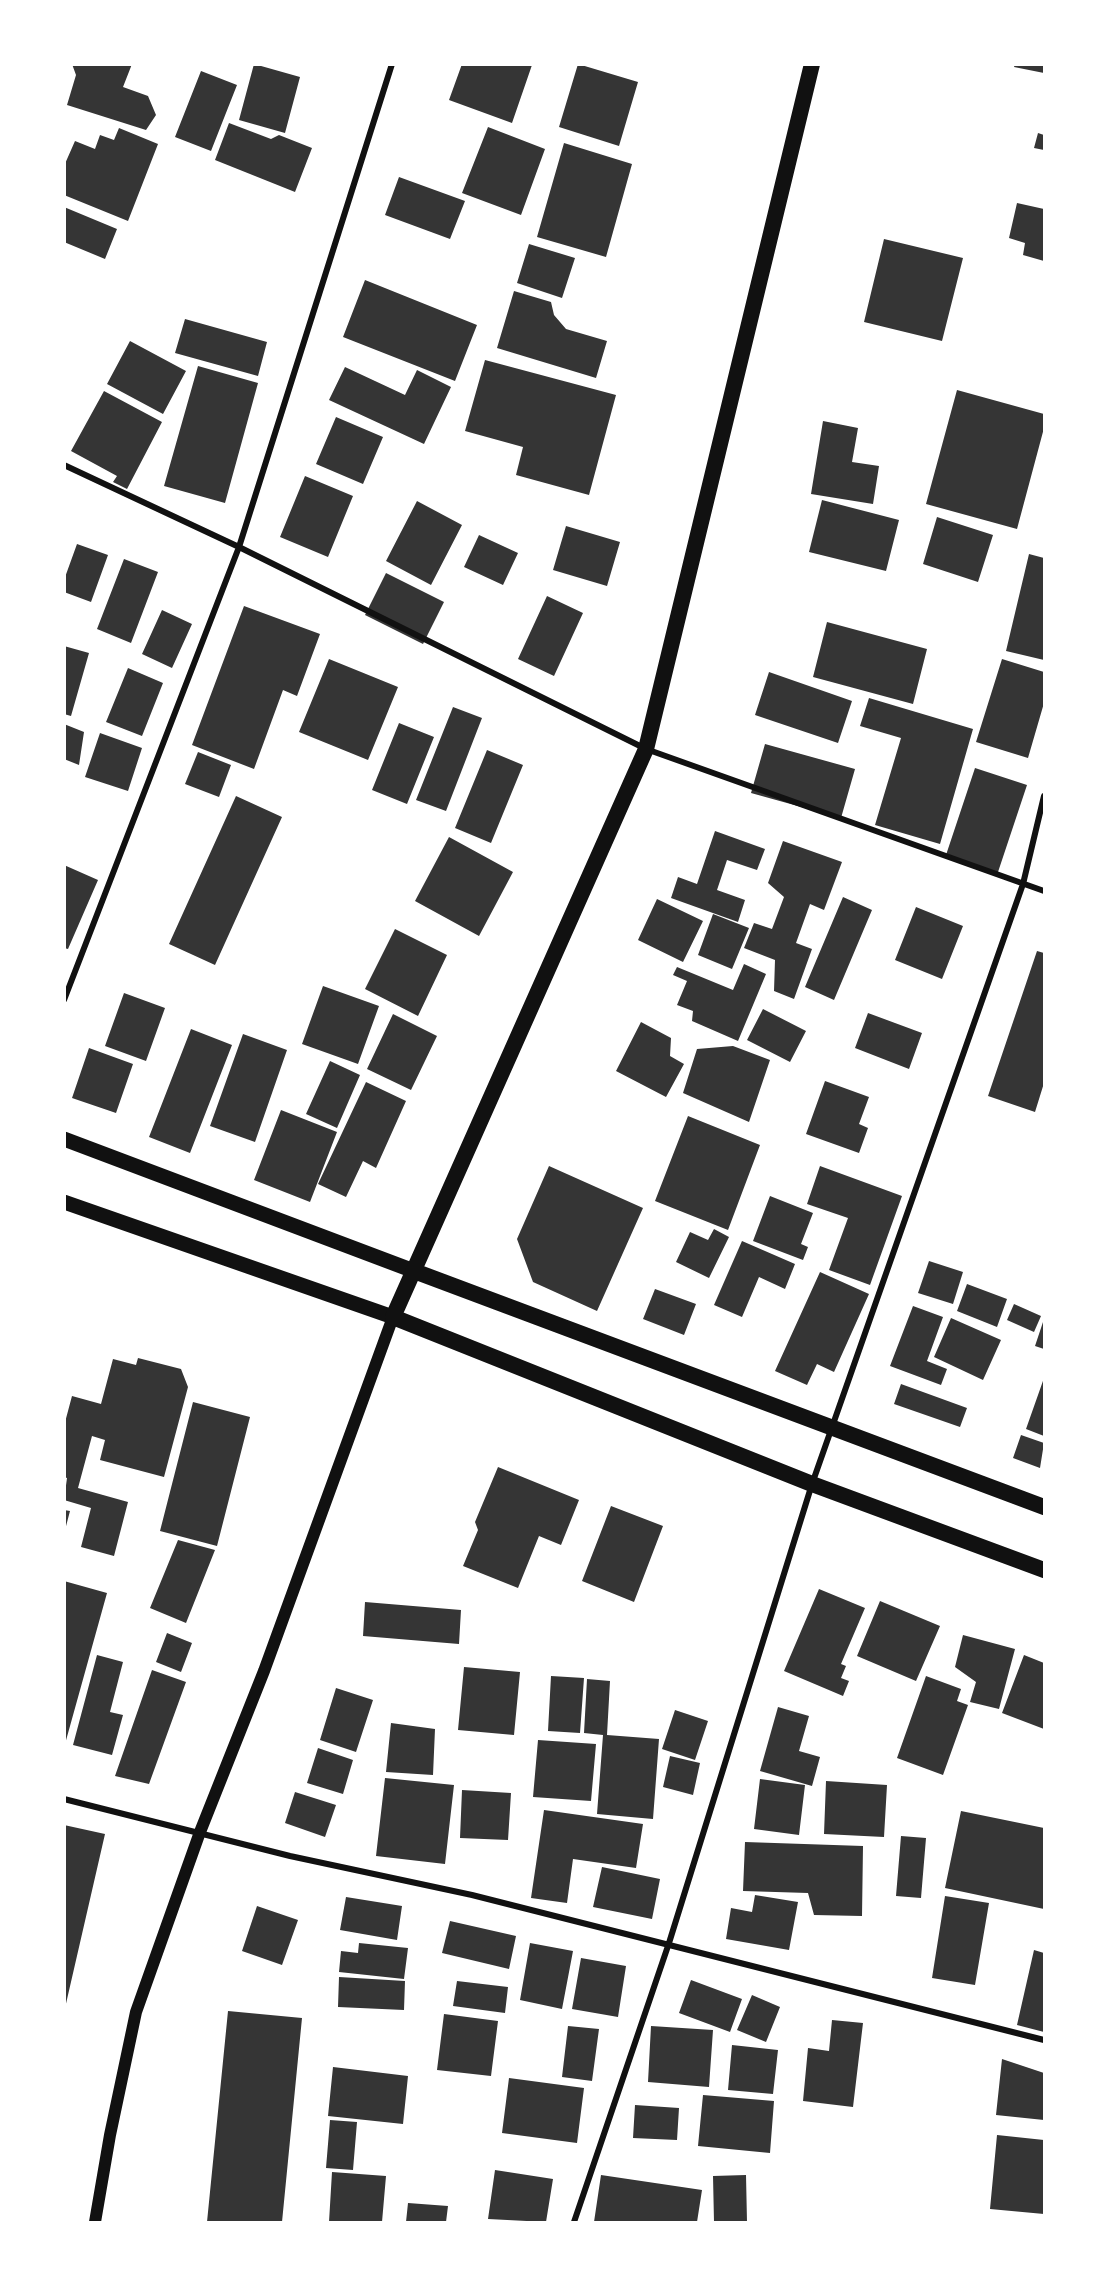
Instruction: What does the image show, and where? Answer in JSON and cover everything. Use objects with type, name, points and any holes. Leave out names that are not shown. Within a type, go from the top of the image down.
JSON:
[{"type":"highway","points":[[812,64],[646,748],[393,1317],[812,1484],[1044,1570]]},
{"type":"highway","points":[[414,1271],[1044,1507]]},
{"type":"main road","points":[[64,1139],[414,1271]]},
{"type":"main road","points":[[64,1202],[393,1317],[264,1671],[200,1832],[136,2012],[110,2135],[95,2223]]},
{"type":"street","points":[[64,1000],[239,547],[392,64]]},
{"type":"street","points":[[64,465],[239,547],[646,748],[1044,891]]},
{"type":"street","points":[[574,2223],[669,1943],[812,1484],[1023,884],[1044,796]]},
{"type":"street","points":[[64,1799],[290,1856],[472,1895],[669,1943],[1044,2040]]},
{"type":"building","points":[[72,64],[132,64],[123,87],[148,96],[156,115],[146,130],[67,105],[76,75]]},
{"type":"building","points":[[254,64],[300,77],[285,133],[239,120]]},
{"type":"building","points":[[462,64],[532,65],[512,123],[449,100]]},
{"type":"building","points":[[578,64],[638,82],[619,146],[559,127]]},
{"type":"building","points":[[1015,64],[1044,64],[1044,73],[1014,67]]},
{"type":"building","points":[[201,71],[237,85],[211,151],[175,137]]},
{"type":"building","points":[[229,123],[271,139],[279,135],[312,148],[295,192],[215,160]]},
{"type":"building","points":[[488,127],[545,149],[521,215],[462,193]]},
{"type":"building","points":[[119,128],[158,144],[128,221],[64,195],[64,166],[75,141],[95,149],[100,135],[114,140]]},
{"type":"building","points":[[1038,133],[1044,135],[1044,150],[1034,148]]},
{"type":"building","points":[[564,143],[632,164],[606,257],[537,237]]},
{"type":"building","points":[[399,177],[465,201],[450,239],[385,215]]},
{"type":"building","points":[[1017,203],[1044,209],[1044,261],[1023,255],[1025,243],[1009,238]]},
{"type":"building","points":[[64,207],[117,229],[105,259],[64,242]]},
{"type":"building","points":[[884,239],[963,258],[942,341],[864,322]]},
{"type":"building","points":[[529,244],[575,258],[562,298],[517,283]]},
{"type":"building","points":[[365,280],[477,325],[455,381],[343,337]]},
{"type":"building","points":[[514,291],[551,302],[554,315],[566,329],[607,341],[596,378],[497,348]]},
{"type":"building","points":[[185,319],[267,342],[258,376],[175,353]]},
{"type":"building","points":[[130,341],[186,371],[163,414],[107,384]]},
{"type":"building","points":[[485,360],[616,395],[589,495],[516,475],[523,447],[465,431]]},
{"type":"building","points":[[198,366],[258,383],[225,503],[164,486]]},
{"type":"building","points":[[345,367],[405,395],[417,370],[451,387],[424,444],[329,400]]},
{"type":"building","points":[[957,390],[1044,414],[1044,428],[1017,529],[926,504]]},
{"type":"building","points":[[104,391],[162,422],[127,489],[113,482],[117,476],[71,451]]},
{"type":"building","points":[[336,417],[383,437],[363,484],[316,464]]},
{"type":"building","points":[[823,421],[858,428],[852,462],[879,466],[873,504],[811,494]]},
{"type":"building","points":[[305,476],[353,496],[328,557],[280,537]]},
{"type":"building","points":[[822,500],[899,520],[886,571],[809,552]]},
{"type":"building","points":[[417,501],[462,525],[431,585],[386,561]]},
{"type":"building","points":[[937,517],[993,535],[978,582],[923,564]]},
{"type":"building","points":[[566,526],[620,542],[607,586],[553,570]]},
{"type":"building","points":[[479,535],[518,553],[503,585],[464,567]]},
{"type":"building","points":[[77,544],[108,555],[91,602],[64,592],[64,580]]},
{"type":"building","points":[[1029,554],[1044,558],[1044,660],[1006,651]]},
{"type":"building","points":[[124,559],[158,572],[131,643],[97,629]]},
{"type":"building","points":[[386,573],[444,602],[423,644],[365,615]]},
{"type":"building","points":[[547,596],[583,613],[554,676],[518,659]]},
{"type":"building","points":[[244,606],[320,634],[297,696],[283,690],[254,769],[192,745]]},
{"type":"building","points":[[162,610],[192,624],[172,668],[142,654]]},
{"type":"building","points":[[827,622],[927,649],[913,704],[813,677]]},
{"type":"building","points":[[64,646],[89,653],[71,716],[64,714]]},
{"type":"building","points":[[329,659],[398,687],[368,760],[299,732]]},
{"type":"building","points":[[1002,659],[1044,672],[1044,703],[1028,758],[976,742]]},
{"type":"building","points":[[128,668],[163,683],[142,736],[106,722]]},
{"type":"building","points":[[769,672],[852,701],[838,743],[755,715]]},
{"type":"building","points":[[869,698],[973,729],[940,844],[875,825],[901,738],[860,726]]},
{"type":"building","points":[[453,707],[482,718],[446,811],[416,800]]},
{"type":"building","points":[[399,723],[434,737],[407,804],[372,790]]},
{"type":"building","points":[[64,724],[84,732],[79,765],[64,759]]},
{"type":"building","points":[[100,733],[142,748],[128,791],[85,777]]},
{"type":"building","points":[[765,744],[855,769],[841,818],[751,793]]},
{"type":"building","points":[[487,750],[523,765],[491,843],[455,828]]},
{"type":"building","points":[[198,752],[231,765],[219,797],[185,784]]},
{"type":"building","points":[[975,768],[1027,785],[997,875],[945,858]]},
{"type":"building","points":[[236,796],[282,817],[215,965],[169,944]]},
{"type":"building","points":[[715,831],[765,849],[757,870],[727,860],[717,890],[745,900],[738,922],[671,898],[678,877],[697,884]]},
{"type":"building","points":[[449,837],[513,872],[479,936],[415,901]]},
{"type":"building","points":[[783,841],[842,862],[824,910],[810,904],[796,943],[812,949],[794,999],[774,991],[775,960],[744,948],[754,923],[772,929],[784,897],[768,883]]},
{"type":"building","points":[[64,865],[98,880],[68,949],[64,948]]},
{"type":"building","points":[[843,897],[872,910],[834,1000],[805,987]]},
{"type":"building","points":[[657,899],[703,921],[683,962],[638,940]]},
{"type":"building","points":[[916,907],[963,926],[942,979],[895,960]]},
{"type":"building","points":[[713,914],[749,928],[732,969],[698,955]]},
{"type":"building","points":[[395,929],[447,955],[418,1016],[365,989]]},
{"type":"building","points":[[1037,951],[1044,953],[1044,1083],[1035,1112],[988,1096]]},
{"type":"building","points":[[744,964],[766,974],[738,1041],[692,1021],[693,1011],[677,1005],[687,981],[673,975],[677,967],[733,990]]},
{"type":"building","points":[[323,986],[379,1006],[358,1064],[302,1044]]},
{"type":"building","points":[[124,993],[165,1008],[146,1061],[105,1046]]},
{"type":"building","points":[[763,1009],[806,1031],[790,1062],[747,1040]]},
{"type":"building","points":[[868,1013],[922,1033],[909,1069],[855,1048]]},
{"type":"building","points":[[393,1014],[437,1036],[411,1090],[367,1069]]},
{"type":"building","points":[[641,1022],[671,1038],[670,1056],[684,1064],[666,1097],[616,1071]]},
{"type":"building","points":[[191,1029],[232,1045],[190,1153],[149,1137]]},
{"type":"building","points":[[243,1034],[287,1050],[255,1142],[210,1126]]},
{"type":"building","points":[[733,1046],[770,1060],[749,1122],[683,1093],[697,1049]]},
{"type":"building","points":[[89,1048],[133,1064],[116,1113],[72,1098]]},
{"type":"building","points":[[330,1061],[360,1075],[337,1128],[306,1114]]},
{"type":"building","points":[[825,1081],[869,1097],[859,1124],[868,1128],[859,1153],[806,1134]]},
{"type":"building","points":[[366,1082],[406,1101],[376,1168],[363,1161],[346,1197],[318,1184]]},
{"type":"building","points":[[281,1110],[337,1132],[310,1202],[254,1180]]},
{"type":"building","points":[[688,1116],[760,1145],[728,1230],[655,1201]]},
{"type":"building","points":[[549,1166],[643,1208],[597,1311],[533,1282],[517,1239]]},
{"type":"building","points":[[820,1166],[902,1196],[870,1285],[829,1270],[848,1218],[807,1204]]},
{"type":"building","points":[[770,1196],[813,1213],[801,1244],[808,1247],[803,1260],[753,1241]]},
{"type":"building","points":[[714,1229],[729,1237],[709,1278],[676,1262],[690,1232],[708,1240]]},
{"type":"building","points":[[742,1241],[795,1264],[785,1289],[759,1277],[742,1317],[714,1305]]},
{"type":"building","points":[[929,1261],[963,1272],[953,1304],[918,1293]]},
{"type":"building","points":[[820,1272],[869,1294],[834,1372],[817,1364],[807,1385],[775,1371]]},
{"type":"building","points":[[967,1284],[1007,1299],[997,1327],[957,1311]]},
{"type":"building","points":[[655,1289],[696,1304],[684,1335],[643,1319]]},
{"type":"building","points":[[1014,1304],[1041,1316],[1034,1332],[1007,1320]]},
{"type":"building","points":[[913,1306],[943,1317],[927,1361],[947,1369],[941,1385],[890,1366]]},
{"type":"building","points":[[951,1318],[1001,1340],[983,1380],[934,1357]]},
{"type":"building","points":[[1044,1319],[1044,1349],[1035,1346]]},
{"type":"building","points":[[138,1358],[181,1369],[188,1387],[164,1477],[100,1460],[105,1440],[92,1436],[78,1488],[128,1502],[114,1556],[81,1547],[91,1508],[64,1500],[67,1478],[64,1477],[64,1426],[72,1396],[101,1404],[113,1359],[136,1365]]},
{"type":"building","points":[[1044,1378],[1044,1436],[1026,1429]]},
{"type":"building","points":[[901,1384],[967,1408],[960,1427],[894,1404]]},
{"type":"building","points":[[193,1402],[250,1417],[217,1546],[160,1531]]},
{"type":"building","points":[[1021,1435],[1044,1443],[1040,1468],[1013,1458]]},
{"type":"building","points":[[498,1467],[579,1500],[561,1545],[539,1536],[518,1588],[463,1566],[478,1530],[475,1522]]},
{"type":"building","points":[[611,1506],[663,1526],[634,1602],[582,1581]]},
{"type":"building","points":[[64,1510],[70,1511],[65,1530],[64,1530]]},
{"type":"building","points":[[178,1540],[215,1550],[186,1623],[150,1608]]},
{"type":"building","points":[[64,1581],[107,1593],[65,1744],[64,1743]]},
{"type":"building","points":[[819,1589],[865,1608],[841,1664],[846,1666],[841,1678],[849,1681],[843,1696],[784,1671]]},
{"type":"building","points":[[880,1601],[940,1626],[916,1681],[857,1656]]},
{"type":"building","points":[[365,1602],[461,1610],[459,1644],[363,1636]]},
{"type":"building","points":[[167,1633],[192,1643],[181,1672],[156,1662]]},
{"type":"building","points":[[963,1635],[1015,1649],[999,1709],[970,1702],[976,1682],[955,1667]]},
{"type":"building","points":[[97,1655],[123,1662],[110,1712],[123,1715],[112,1755],[73,1745]]},
{"type":"building","points":[[1024,1655],[1044,1663],[1044,1729],[1002,1713]]},
{"type":"building","points":[[464,1667],[520,1672],[514,1735],[458,1730]]},
{"type":"building","points":[[152,1670],[186,1682],[149,1784],[115,1776]]},
{"type":"building","points":[[551,1676],[584,1678],[580,1733],[548,1731]]},
{"type":"building","points":[[926,1676],[961,1689],[957,1701],[968,1705],[943,1775],[897,1758]]},
{"type":"building","points":[[587,1679],[610,1681],[607,1735],[659,1739],[653,1819],[597,1814],[603,1735],[584,1733]]},
{"type":"building","points":[[336,1688],[373,1700],[356,1752],[320,1740]]},
{"type":"building","points":[[778,1707],[809,1716],[799,1751],[820,1757],[812,1786],[760,1771]]},
{"type":"building","points":[[675,1710],[708,1721],[695,1760],[662,1749]]},
{"type":"building","points":[[391,1723],[435,1729],[433,1775],[386,1772]]},
{"type":"building","points":[[538,1740],[596,1744],[591,1801],[533,1797]]},
{"type":"building","points":[[318,1748],[353,1760],[343,1794],[307,1783]]},
{"type":"building","points":[[670,1756],[700,1763],[693,1795],[663,1787]]},
{"type":"building","points":[[385,1778],[454,1785],[445,1864],[376,1856]]},
{"type":"building","points":[[760,1779],[805,1785],[799,1835],[754,1829]]},
{"type":"building","points":[[826,1781],[887,1785],[884,1837],[824,1834]]},
{"type":"building","points":[[462,1790],[511,1793],[508,1840],[460,1838]]},
{"type":"building","points":[[295,1792],[336,1805],[325,1837],[285,1823]]},
{"type":"building","points":[[544,1810],[643,1824],[636,1868],[573,1859],[567,1903],[531,1898]]},
{"type":"building","points":[[961,1811],[1044,1828],[1044,1909],[945,1888]]},
{"type":"building","points":[[64,1825],[105,1834],[65,2008],[64,2008]]},
{"type":"building","points":[[901,1836],[926,1838],[921,1898],[896,1896]]},
{"type":"building","points":[[745,1842],[863,1846],[862,1916],[814,1915],[808,1893],[743,1891]]},
{"type":"building","points":[[602,1867],[660,1879],[652,1919],[593,1907]]},
{"type":"building","points":[[755,1895],[798,1902],[789,1950],[726,1939],[731,1908],[752,1912]]},
{"type":"building","points":[[945,1896],[989,1903],[975,1985],[932,1978]]},
{"type":"building","points":[[346,1897],[402,1906],[397,1940],[340,1930]]},
{"type":"building","points":[[257,1906],[298,1920],[282,1965],[242,1951]]},
{"type":"building","points":[[450,1921],[516,1936],[509,1969],[442,1953]]},
{"type":"building","points":[[359,1943],[408,1948],[404,1979],[339,1972],[341,1951],[358,1953]]},
{"type":"building","points":[[530,1943],[573,1951],[562,2009],[520,2000]]},
{"type":"building","points":[[1034,1950],[1044,1953],[1044,2032],[1017,2025]]},
{"type":"building","points":[[581,1958],[626,1966],[618,2017],[572,2009]]},
{"type":"building","points":[[339,1977],[405,1981],[404,2010],[338,2007]]},
{"type":"building","points":[[691,1980],[742,1999],[730,2032],[679,2013]]},
{"type":"building","points":[[457,1981],[508,1987],[505,2013],[453,2006]]},
{"type":"building","points":[[752,1995],[780,2007],[766,2042],[737,2030]]},
{"type":"building","points":[[228,2011],[302,2018],[282,2222],[207,2222]]},
{"type":"building","points":[[444,2014],[498,2021],[491,2076],[437,2070]]},
{"type":"building","points":[[832,2020],[863,2023],[853,2107],[803,2101],[808,2048],[829,2051]]},
{"type":"building","points":[[568,2026],[599,2029],[592,2081],[562,2077]]},
{"type":"building","points":[[651,2026],[713,2030],[709,2087],[648,2082]]},
{"type":"building","points":[[732,2045],[778,2050],[773,2094],[728,2090]]},
{"type":"building","points":[[1002,2059],[1044,2073],[1044,2120],[996,2115]]},
{"type":"building","points":[[333,2067],[408,2076],[403,2124],[328,2116]]},
{"type":"building","points":[[509,2078],[584,2088],[577,2143],[502,2133]]},
{"type":"building","points":[[703,2095],[774,2101],[770,2153],[698,2146]]},
{"type":"building","points":[[635,2105],[679,2108],[677,2140],[633,2138]]},
{"type":"building","points":[[330,2120],[357,2122],[353,2170],[326,2168]]},
{"type":"building","points":[[997,2135],[1044,2140],[1044,2214],[990,2209]]},
{"type":"building","points":[[495,2170],[553,2179],[546,2222],[488,2219]]},
{"type":"building","points":[[332,2172],[386,2176],[382,2222],[329,2222]]},
{"type":"building","points":[[601,2175],[702,2190],[697,2222],[594,2222]]},
{"type":"building","points":[[746,2175],[747,2222],[714,2222],[713,2176]]},
{"type":"building","points":[[408,2203],[448,2206],[446,2222],[406,2222]]}]
